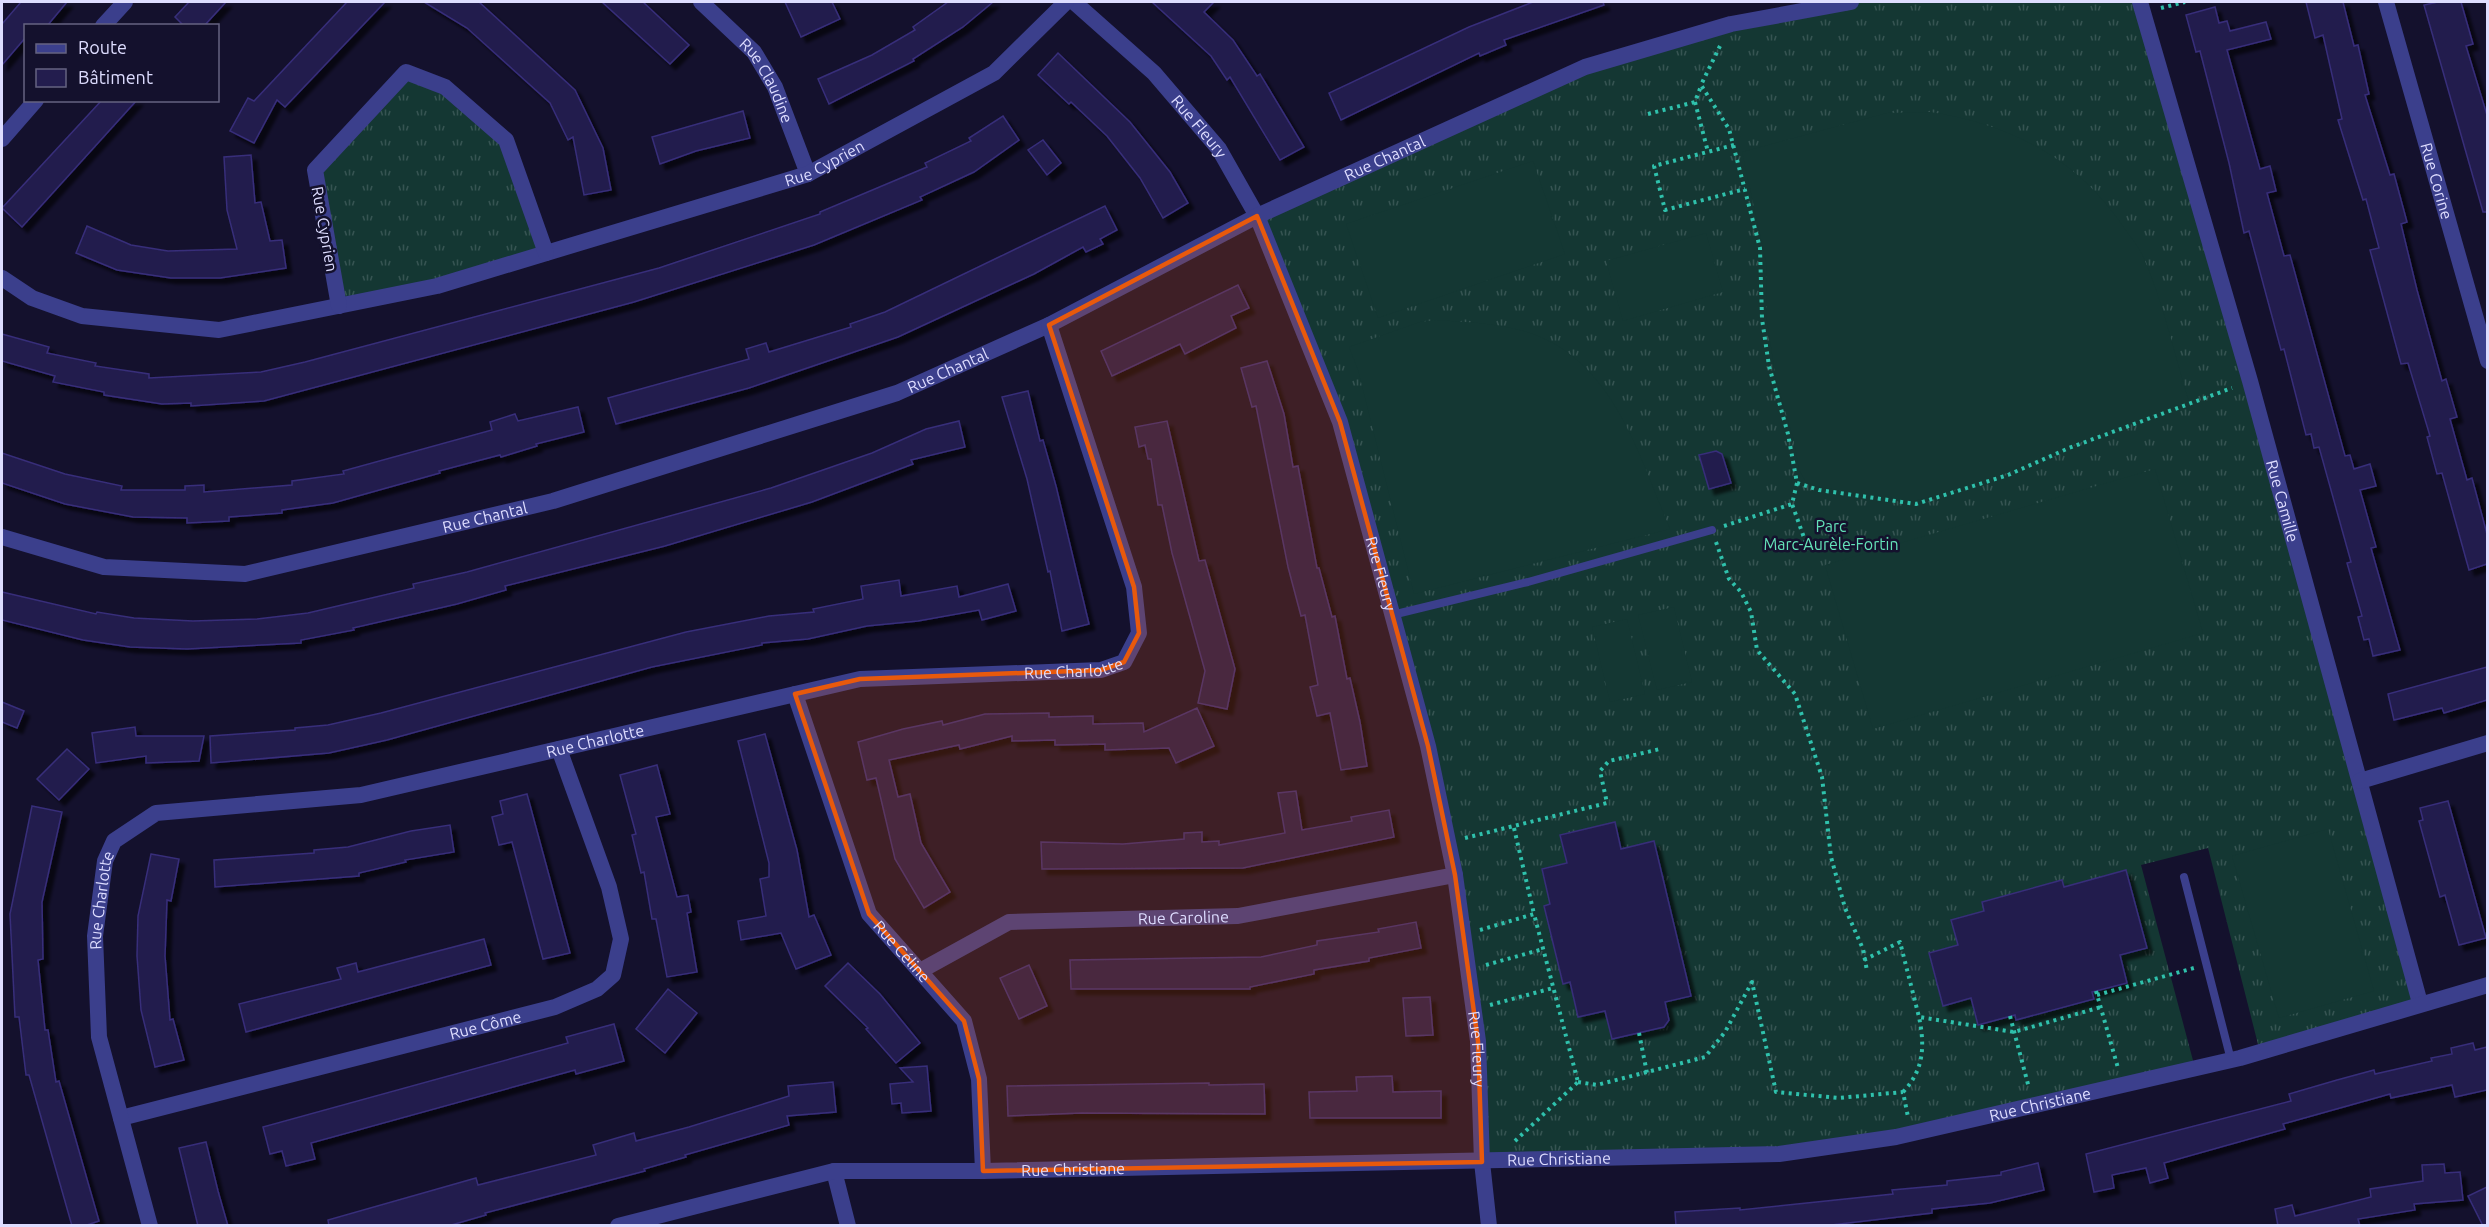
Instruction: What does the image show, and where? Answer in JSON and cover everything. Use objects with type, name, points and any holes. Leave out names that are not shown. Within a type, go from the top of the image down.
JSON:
[{"type":"street","points":[[106,24],[125,2]]},
{"type":"street","name":"Rue Claudine","points":[[701,2],[754,52],[776,87],[808,174]]},
{"type":"street","name":"Rue Cyprien","points":[[2,278],[32,298],[82,316],[219,330],[437,286],[808,174],[994,73],[1066,2]]},
{"type":"street","name":"Rue Fleury","points":[[1074,2],[1161,81],[1219,149],[1257,216],[1340,422],[1428,746],[1455,875],[1478,1041],[1482,1162],[1489,1226]]},
{"type":"street","name":"Rue Chantal","points":[[2,537],[104,567],[245,574],[575,494],[897,393],[1049,325],[1257,216],[1585,67],[1731,24],[1851,2]]},
{"type":"street","name":"Rue Corine","points":[[2386,2],[2487,361]]},
{"type":"street","name":"Rue Camille","points":[[2141,7],[2250,381],[2421,1003]]},
{"type":"street","name":"Rue Cyprien","points":[[339,306],[315,170],[406,72],[445,87],[506,140],[546,253]]},
{"type":"street","points":[[2,139],[34,102]]},
{"type":"street","name":"Rue Charlotte","points":[[150,1226],[99,1037],[95,936],[105,861],[114,841],[156,813],[361,795],[860,679],[1101,670],[1124,662],[1139,633],[1134,587],[1049,325]]},
{"type":"street","name":"Rue Céline","points":[[795,694],[868,914],[964,1021],[979,1079],[983,1171]]},
{"type":"street","points":[[2360,781],[2487,743]]},
{"type":"street","name":"Rue Côme","points":[[121,1118],[555,1007],[597,989],[613,975],[621,939],[609,887],[559,749]]},
{"type":"street","name":"Rue Caroline","points":[[920,971],[1009,922],[1238,916],[1455,875]]},
{"type":"street","name":"Rue Christiane","points":[[618,1226],[834,1171],[983,1171],[1779,1154],[1896,1137],[2231,1060],[2487,985]]},
{"type":"street","points":[[834,1171],[848,1226]]},
{"type":"lane","points":[[1392,615],[1528,582],[1712,530]]},
{"type":"lane","points":[[2184,877],[2231,1060]]},
{"type":"path","points":[[2141,7],[2185,2]]},
{"type":"path","points":[[1708,152],[1695,102],[1731,24]]},
{"type":"path","points":[[1701,85],[1729,129],[1760,248],[1762,319],[1769,366],[1788,434],[1797,483],[1792,504],[1807,546]]},
{"type":"path","points":[[1648,114],[1695,102]]},
{"type":"path","points":[[1734,145],[1654,166],[1665,210],[1745,189]]},
{"type":"path","points":[[1797,483],[1819,490],[1916,504],[2008,476],[2069,448],[2250,381]]},
{"type":"path","points":[[1792,504],[1712,530],[1729,579],[1741,592],[1751,612],[1757,650],[1795,694],[1822,777],[1831,857],[1845,908],[1863,950],[1867,971]]},
{"type":"path","points":[[1447,842],[1514,828],[1607,803],[1599,771],[1609,761],[1660,749]]},
{"type":"path","points":[[1514,828],[1578,1082]]},
{"type":"path","points":[[1463,935],[1534,914]]},
{"type":"path","points":[[1578,1082],[1597,1085],[1704,1057],[1725,1032],[1752,982],[1776,1092],[1839,1098],[1902,1092],[1915,1079],[1924,1049],[1919,1017],[1900,942],[1864,960]]},
{"type":"path","points":[[1468,969],[1543,949]]},
{"type":"path","points":[[2123,1085],[2096,993],[2206,965]]},
{"type":"path","points":[[1473,1010],[1553,988]]},
{"type":"path","points":[[1919,1017],[2014,1032],[2101,1007]]},
{"type":"path","points":[[2010,1016],[2034,1106]]},
{"type":"path","points":[[1639,1033],[1647,1073]]},
{"type":"path","points":[[1482,1162],[1514,1141],[1578,1082]]},
{"type":"path","points":[[1902,1092],[1907,1112]]},
{"type":"highlighted area","points":[[1257,216],[1340,422],[1428,746],[1455,875],[1478,1041],[1482,1162],[983,1171],[979,1079],[964,1021],[869,914],[795,694],[860,679],[1101,670],[1124,662],[1139,633],[1134,587],[1049,325]]},
{"type":"green space","name":"Parc Marc-Aurèle-Fortin","points":[[1851,2],[2140,2],[2420,1003],[2260,1052],[2208,848],[2141,865],[2195,1068],[1779,1154],[1482,1162],[1455,875],[1340,422],[1257,216],[1585,67]]},
{"type":"green space","points":[[406,72],[445,87],[506,140],[546,253],[339,306],[315,170]]},
{"type":"green space","points":[[1930,112],[1988,125],[2040,149],[2064,164],[2086,182],[2106,204],[2142,254],[2162,309],[2189,402],[2076,444],[1987,481],[1914,501],[1902,502],[1815,486],[1806,482],[1799,470],[1794,441],[1776,380],[1767,321],[1766,262],[1742,152],[1887,113]]},
{"type":"green space","points":[[1533,161],[1565,254],[1378,318],[1346,224]]},
{"type":"green space","points":[[1706,233],[1723,292],[1623,321],[1606,261]]},
{"type":"green space","points":[[1436,320],[1493,325],[1527,332],[1557,345],[1581,364],[1602,387],[1619,413],[1634,441],[1670,529],[1414,594],[1358,370],[1349,347],[1420,322]]},
{"type":"green space","points":[[2155,469],[2203,633],[1873,729],[1825,565]]},
{"type":"green space","points":[[1674,607],[1692,682],[1657,690],[1638,615]]},
{"type":"green space","points":[[1627,619],[1645,694],[1610,702],[1592,627]]},
{"type":"green space","points":[[2328,829],[2374,991],[2279,1018],[2232,856]]},
{"type":"building","points":[[21,2],[67,2],[49,24],[24,24],[24,39],[2,65],[2,24]]},
{"type":"building","points":[[189,2],[226,2],[206,24],[182,24],[175,17]]},
{"type":"building","points":[[347,2],[385,2],[285,107],[277,100],[254,143],[230,131],[248,98],[254,101]]},
{"type":"building","points":[[424,2],[479,2],[575,90],[603,148],[611,190],[584,195],[573,137],[568,140],[550,103],[467,28]]},
{"type":"building","points":[[602,2],[643,2],[689,45],[670,64]]},
{"type":"building","points":[[785,2],[832,2],[840,19],[801,37]]},
{"type":"building","points":[[948,2],[993,2],[963,27],[913,59],[914,61],[829,104],[818,79],[872,55],[915,30],[913,27]]},
{"type":"building","points":[[1152,2],[1214,2],[1204,12],[1233,40],[1257,76],[1260,74],[1304,147],[1280,160],[1230,77],[1227,80],[1211,56]]},
{"type":"building","points":[[1533,2],[1603,2],[1604,5],[1504,40],[1506,45],[1480,56],[1479,53],[1341,120],[1329,93],[1469,27]]},
{"type":"building","points":[[2306,2],[2343,2],[2354,46],[2358,45],[2369,94],[2365,95],[2390,175],[2394,174],[2407,222],[2401,224],[2417,290],[2442,381],[2446,379],[2457,417],[2450,419],[2467,480],[2472,478],[2487,534],[2487,564],[2469,570],[2442,473],[2437,474],[2427,437],[2430,436],[2408,363],[2401,364],[2370,250],[2379,248],[2366,199],[2363,200],[2338,120],[2342,119],[2323,35],[2315,38]]},
{"type":"building","points":[[2438,2],[2461,2],[2473,44],[2466,46],[2487,115],[2487,212],[2483,212],[2424,5]]},
{"type":"building","points":[[2215,7],[2219,23],[2227,21],[2230,31],[2266,22],[2271,39],[2227,50],[2260,169],[2270,166],[2276,191],[2267,193],[2284,256],[2290,255],[2345,456],[2350,455],[2354,469],[2370,464],[2376,486],[2360,490],[2376,547],[2371,548],[2400,650],[2373,656],[2369,639],[2364,640],[2358,617],[2362,616],[2347,563],[2351,562],[2319,447],[2314,448],[2311,434],[2306,435],[2284,349],[2281,350],[2249,231],[2244,233],[2229,163],[2200,51],[2196,52],[2186,15]]},
{"type":"building","points":[[1058,53],[1130,122],[1170,172],[1188,203],[1163,218],[1140,178],[1107,136],[1038,75]]},
{"type":"building","points":[[100,102],[135,102],[22,227],[2,208]]},
{"type":"building","points":[[743,111],[750,138],[696,151],[660,164],[652,137]]},
{"type":"building","points":[[1003,116],[1019,140],[974,172],[920,197],[922,200],[814,245],[634,302],[264,401],[191,406],[191,403],[162,404],[104,395],[104,392],[53,382],[55,376],[2,361],[2,334],[49,347],[47,353],[96,363],[95,366],[149,374],[149,378],[261,372],[305,362],[659,268],[820,214],[820,212],[927,167],[925,163],[971,141],[969,138]]},
{"type":"building","points":[[1043,140],[1061,163],[1047,175],[1028,150]]},
{"type":"building","points":[[251,155],[255,203],[261,202],[270,241],[282,240],[286,268],[220,278],[171,278],[117,270],[76,253],[87,226],[131,245],[168,251],[237,249],[227,210],[224,157]]},
{"type":"building","points":[[1105,206],[1117,230],[1100,239],[1103,244],[1086,252],[1083,247],[1034,274],[898,337],[749,388],[616,424],[608,398],[749,359],[746,349],[766,343],[769,352],[851,327],[850,324],[885,312]]},
{"type":"building","points":[[1238,285],[1249,308],[1231,316],[1236,328],[1185,354],[1180,344],[1112,376],[1101,351]]},
{"type":"building","points":[[1267,361],[1284,414],[1293,467],[1298,466],[1317,568],[1319,568],[1332,617],[1335,616],[1347,679],[1350,678],[1360,722],[1367,766],[1341,770],[1330,713],[1317,716],[1310,687],[1318,685],[1305,615],[1301,616],[1288,567],[1256,406],[1252,407],[1241,368]]},
{"type":"building","points":[[1028,391],[1040,441],[1043,440],[1056,486],[1089,624],[1062,631],[1027,479],[1002,397]]},
{"type":"building","points":[[578,407],[584,432],[536,444],[537,446],[501,457],[500,455],[439,471],[440,473],[333,503],[282,510],[282,513],[229,517],[229,521],[187,523],[187,518],[133,517],[65,504],[2,483],[2,453],[65,474],[122,486],[121,490],[185,490],[185,486],[204,485],[204,492],[292,485],[292,481],[344,474],[343,471],[492,430],[490,422],[515,414],[518,421]]},
{"type":"building","points":[[959,421],[965,447],[911,460],[913,464],[812,502],[665,546],[505,586],[506,590],[457,604],[353,628],[354,630],[301,640],[301,643],[187,649],[130,647],[83,640],[2,620],[2,592],[96,614],[97,612],[134,618],[193,621],[257,619],[308,613],[414,588],[413,584],[467,572],[771,488],[872,453],[926,429]]},
{"type":"building","points":[[1167,421],[1199,561],[1205,560],[1235,669],[1227,709],[1198,703],[1205,671],[1172,553],[1162,505],[1158,505],[1151,459],[1148,459],[1145,445],[1139,447],[1135,427]]},
{"type":"building","points":[[1716,451],[1722,454],[1731,483],[1709,489],[1699,455]]},
{"type":"building","points":[[899,580],[901,596],[957,586],[959,597],[1008,584],[1016,611],[982,620],[979,610],[918,621],[867,626],[808,639],[762,643],[762,645],[652,667],[387,740],[329,753],[211,763],[210,736],[295,730],[295,728],[328,725],[381,713],[686,632],[769,616],[814,612],[813,609],[863,599],[861,586]]},
{"type":"building","points":[[2487,667],[2487,700],[2444,713],[2442,708],[2394,720],[2388,694]]},
{"type":"building","points":[[2,702],[24,711],[17,728],[2,722]]},
{"type":"building","points":[[1197,708],[1214,746],[1176,763],[1169,748],[1105,750],[1105,744],[1055,745],[1055,740],[1012,741],[1012,736],[960,749],[959,745],[889,760],[898,797],[910,794],[921,843],[950,892],[924,908],[895,859],[876,778],[867,780],[858,742],[903,729],[942,721],[943,725],[985,714],[1049,713],[1049,717],[1093,716],[1093,724],[1143,723],[1144,732]]},
{"type":"building","points":[[135,727],[136,736],[204,736],[199,761],[146,763],[146,756],[96,763],[92,733]]},
{"type":"building","points":[[765,734],[797,850],[809,917],[814,915],[831,955],[796,969],[781,933],[741,940],[738,921],[766,916],[760,879],[769,877],[769,863],[738,741]]},
{"type":"building","points":[[67,749],[89,769],[59,800],[37,779]]},
{"type":"building","points":[[657,765],[670,814],[656,817],[677,897],[688,895],[691,912],[687,913],[697,972],[667,977],[656,919],[652,919],[644,872],[641,873],[632,835],[636,834],[620,775]]},
{"type":"building","points":[[1296,791],[1302,830],[1352,821],[1351,817],[1389,810],[1394,837],[1243,868],[1042,869],[1041,842],[1123,844],[1184,839],[1184,833],[1202,832],[1202,842],[1219,841],[1219,845],[1285,833],[1278,793]]},
{"type":"building","points":[[527,794],[570,953],[543,959],[512,842],[499,845],[492,817],[503,814],[500,801]]},
{"type":"building","points":[[2448,801],[2486,938],[2459,945],[2445,895],[2440,897],[2419,821],[2423,820],[2420,808]]},
{"type":"building","points":[[32,806],[62,812],[42,902],[43,959],[38,960],[45,1030],[48,1030],[56,1082],[59,1081],[99,1221],[84,1226],[72,1226],[29,1075],[26,1075],[19,1017],[15,1017],[10,914]]},
{"type":"building","points":[[1615,822],[1621,849],[1654,841],[1691,996],[1665,1002],[1669,1020],[1664,1027],[1612,1039],[1605,1011],[1578,1017],[1570,982],[1563,984],[1544,906],[1550,904],[1542,869],[1567,863],[1560,835]]},
{"type":"building","points":[[450,825],[454,852],[405,860],[406,862],[359,873],[359,876],[215,887],[214,860],[314,853],[314,850],[348,847],[411,831]]},
{"type":"building","points":[[151,854],[179,859],[171,901],[167,900],[165,956],[170,1020],[173,1019],[184,1060],[155,1067],[141,1010],[137,956],[138,916]]},
{"type":"building","points":[[2126,870],[2147,948],[2120,955],[2127,983],[2092,992],[2094,999],[2016,1020],[2015,1015],[1978,1025],[1971,998],[1943,1006],[1929,953],[1958,945],[1951,920],[1984,911],[1982,902],[2062,880],[2064,887]]},
{"type":"building","points":[[1416,922],[1421,948],[1369,958],[1369,961],[1314,970],[1314,974],[1250,987],[1250,989],[1071,989],[1070,960],[1261,957],[1317,945],[1317,941],[1379,932],[1378,929]]},
{"type":"building","points":[[484,939],[491,965],[246,1032],[239,1004],[341,979],[337,968],[356,963],[358,972]]},
{"type":"building","points":[[848,963],[880,994],[920,1043],[896,1063],[866,1029],[868,1028],[825,986]]},
{"type":"building","points":[[1029,965],[1047,1006],[1019,1019],[1000,978]]},
{"type":"building","points":[[668,989],[697,1013],[665,1053],[636,1029]]},
{"type":"building","points":[[1430,997],[1433,1035],[1406,1036],[1403,998]]},
{"type":"building","points":[[614,1024],[624,1061],[576,1074],[575,1070],[311,1143],[315,1159],[286,1166],[282,1151],[270,1154],[263,1127],[568,1043],[566,1037]]},
{"type":"building","points":[[2473,1043],[2475,1050],[2487,1047],[2487,1090],[2455,1097],[2452,1085],[2391,1098],[2390,1094],[2283,1124],[2285,1129],[2164,1163],[2168,1178],[2150,1183],[2146,1168],[2112,1175],[2114,1188],[2094,1192],[2086,1154],[2291,1101],[2289,1094],[2374,1070],[2375,1074],[2432,1061],[2431,1058],[2452,1054],[2451,1048]]},
{"type":"building","points":[[927,1066],[931,1111],[902,1113],[901,1103],[892,1104],[890,1084],[913,1082],[900,1068]]},
{"type":"building","points":[[1392,1076],[1393,1092],[1441,1091],[1441,1118],[1310,1118],[1309,1092],[1357,1091],[1356,1077]]},
{"type":"building","points":[[833,1082],[836,1112],[787,1116],[789,1125],[685,1155],[686,1157],[644,1169],[645,1171],[485,1213],[486,1215],[448,1226],[329,1226],[328,1220],[476,1178],[478,1185],[596,1155],[593,1145],[634,1133],[636,1141],[689,1127],[789,1096],[788,1086]]},
{"type":"building","points":[[1209,1083],[1209,1085],[1264,1084],[1265,1114],[1081,1113],[1008,1116],[1007,1086]]},
{"type":"building","points":[[206,1142],[228,1226],[198,1226],[179,1148]]},
{"type":"building","points":[[2038,1163],[2044,1190],[1990,1203],[1932,1209],[1932,1213],[1823,1226],[1676,1226],[1675,1212],[1740,1208],[1740,1210],[1893,1194],[1892,1190],[1947,1185],[1947,1181],[2001,1175],[2001,1172]]},
{"type":"building","points":[[2444,1164],[2445,1173],[2460,1172],[2463,1200],[2414,1204],[2415,1210],[2358,1219],[2360,1226],[2278,1226],[2275,1209],[2292,1205],[2295,1216],[2371,1197],[2370,1189],[2423,1181],[2422,1165]]},
{"type":"building","points":[[2487,1187],[2487,1226],[2483,1226],[2468,1196]]}]
